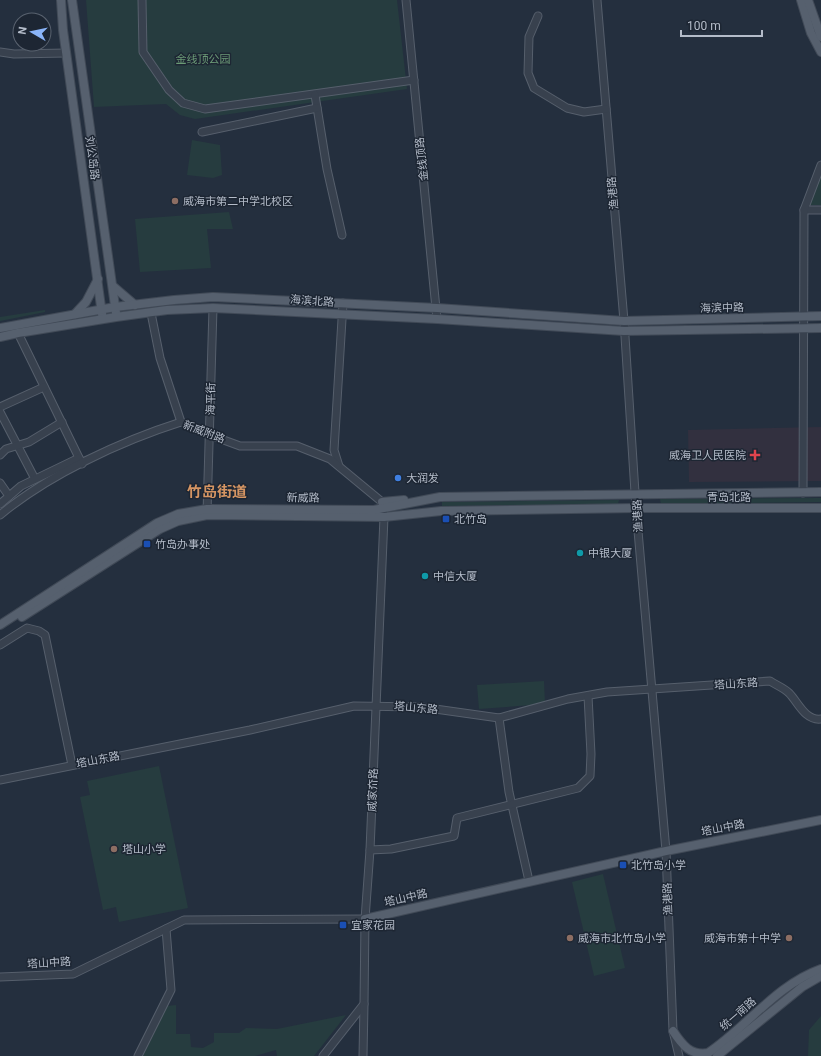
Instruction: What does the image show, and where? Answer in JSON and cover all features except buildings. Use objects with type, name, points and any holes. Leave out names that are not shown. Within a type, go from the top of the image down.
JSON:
[{"type":"main road","name":"刘公岛路","points":[[60,0],[103,319]]},
{"type":"main road","name":"刘公岛路","points":[[72,0],[114,287],[116,317]]},
{"type":"main road","points":[[801,0],[811,33],[821,52]]},
{"type":"main road","points":[[808,0],[821,37]]},
{"type":"main road","points":[[75,314],[86,302],[98,278]]},
{"type":"main road","points":[[114,287],[135,305]]},
{"type":"main road","name":"海滨北路","points":[[0,328],[115,307],[213,297],[437,308],[624,321]]},
{"type":"main road","name":"海滨北路","points":[[0,337],[116,317],[213,308],[438,318],[624,331]]},
{"type":"main road","name":"海滨中路","points":[[624,321],[821,316]]},
{"type":"main road","name":"海滨中路","points":[[624,331],[821,328]]},
{"type":"main road","name":"青岛北路","points":[[636,494],[821,492]]},
{"type":"main road","name":"新威路","points":[[383,510],[440,497],[636,494]]},
{"type":"main road","name":"青岛北路","points":[[636,508],[821,508]]},
{"type":"main road","name":"新威路","points":[[0,625],[158,523],[178,514],[207,512],[636,508]]},
{"type":"main road","name":"新威路","points":[[0,631],[160,529],[178,521],[207,512]]},
{"type":"main road","name":"塔山中路","points":[[365,919],[666,851],[821,820]]},
{"type":"main road","name":"统一南路","points":[[673,1031],[686,1048],[694,1053],[708,1053],[764,1005],[798,979],[821,969]]},
{"type":"main road","name":"统一南路","points":[[717,1056],[796,991],[821,976]]},
{"type":"street","points":[[142,0],[143,52],[169,90],[184,103],[205,109],[315,95],[414,80]]},
{"type":"street","name":"金线顶路","points":[[406,0],[438,318]]},
{"type":"street","name":"渔港路","points":[[597,0],[624,321],[636,508],[666,851],[673,1031],[679,1056]]},
{"type":"street","points":[[538,16],[529,37],[528,73],[534,88],[568,108],[584,112],[606,109]]},
{"type":"street","points":[[0,52],[14,54],[66,53]]},
{"type":"street","points":[[315,95],[327,169],[342,235]]},
{"type":"street","points":[[202,132],[317,108]]},
{"type":"street","points":[[803,493],[802,317],[804,210],[821,165]]},
{"type":"street","points":[[804,210],[821,210]]},
{"type":"street","points":[[340,468],[334,450],[343,303]]},
{"type":"street","name":"海平街","points":[[207,512],[213,308]]},
{"type":"street","points":[[151,313],[160,358],[181,422]]},
{"type":"street","points":[[0,504],[21,486],[81,461],[18,333]]},
{"type":"street","points":[[0,407],[44,387]]},
{"type":"street","points":[[0,412],[34,480]]},
{"type":"street","points":[[1,451],[29,442],[62,422]]},
{"type":"street","name":"新威附路","points":[[0,515],[40,486],[81,461],[151,432],[181,422],[240,446],[297,446],[330,460],[383,510]]},
{"type":"street","points":[[0,483],[9,496]]},
{"type":"street","name":"威家夼路","points":[[363,1056],[365,919],[370,850],[383,510]]},
{"type":"street","points":[[0,645],[28,628],[39,630],[44,635],[72,765]]},
{"type":"street","name":"塔山东路","points":[[0,780],[250,730],[354,706],[422,706],[499,718],[568,699],[607,692],[770,681],[788,691],[806,714],[817,720],[821,719]]},
{"type":"street","points":[[370,850],[391,849],[454,836],[457,818],[578,788],[590,776],[592,754],[588,696]]},
{"type":"street","points":[[499,718],[512,804],[529,881]]},
{"type":"street","name":"塔山中路","points":[[0,977],[73,974],[184,920],[365,919]]},
{"type":"street","points":[[138,1056],[170,990],[166,929]]},
{"type":"street","points":[[323,1056],[364,1004]]},
{"type":"shaded area","name":"威海卫人民医院","points":[[821,427],[821,481],[689,482],[688,430]]},
{"type":"green space","name":"金线顶公园","points":[[86,0],[397,0],[407,89],[195,119],[180,115],[166,104],[94,107]]},
{"type":"green space","points":[[192,140],[220,145],[222,175],[213,178],[187,175]]},
{"type":"green space","points":[[821,176],[821,205],[809,205]]},
{"type":"green space","points":[[229,212],[233,229],[207,229],[211,268],[140,272],[135,219]]},
{"type":"green space","points":[[45,310],[45,312],[0,321],[0,317]]},
{"type":"green space","points":[[821,498],[821,502],[661,504],[660,499]]},
{"type":"green space","points":[[619,500],[618,504],[442,506],[442,502]]},
{"type":"green space","points":[[544,681],[545,704],[479,709],[477,685]]},
{"type":"green space","points":[[159,766],[188,908],[119,922],[116,907],[103,910],[80,797],[90,795],[87,781]]},
{"type":"green space","points":[[603,874],[625,968],[594,976],[572,882]]},
{"type":"green space","points":[[176,1005],[176,1034],[190,1034],[191,1047],[203,1048],[214,1042],[214,1033],[239,1033],[246,1028],[277,1029],[346,1015],[314,1056],[277,1056],[276,1050],[255,1056],[143,1056],[167,1006]]},
{"type":"green space","points":[[821,1016],[821,1056],[808,1056],[809,1030]]},
{"type":"place","name":"威海市第二中学北校区","points":[[175,201]]},
{"type":"place","name":"威海卫人民医院","points":[[755,455]]},
{"type":"place","name":"大润发","points":[[398,478]]},
{"type":"place","name":"北竹岛","points":[[446,519]]},
{"type":"place","name":"竹岛办事处","points":[[147,544]]},
{"type":"place","name":"中银大厦","points":[[580,553]]},
{"type":"place","name":"中信大厦","points":[[425,576]]},
{"type":"place","name":"塔山小学","points":[[114,849]]},
{"type":"place","name":"北竹岛小学","points":[[623,865]]},
{"type":"place","name":"宜家花园","points":[[343,925]]},
{"type":"place","name":"威海市北竹岛小学","points":[[570,938]]},
{"type":"place","name":"威海市第十中学","points":[[789,938]]},
{"type":"district","name":"竹岛街道","points":[[217,492]]}]
